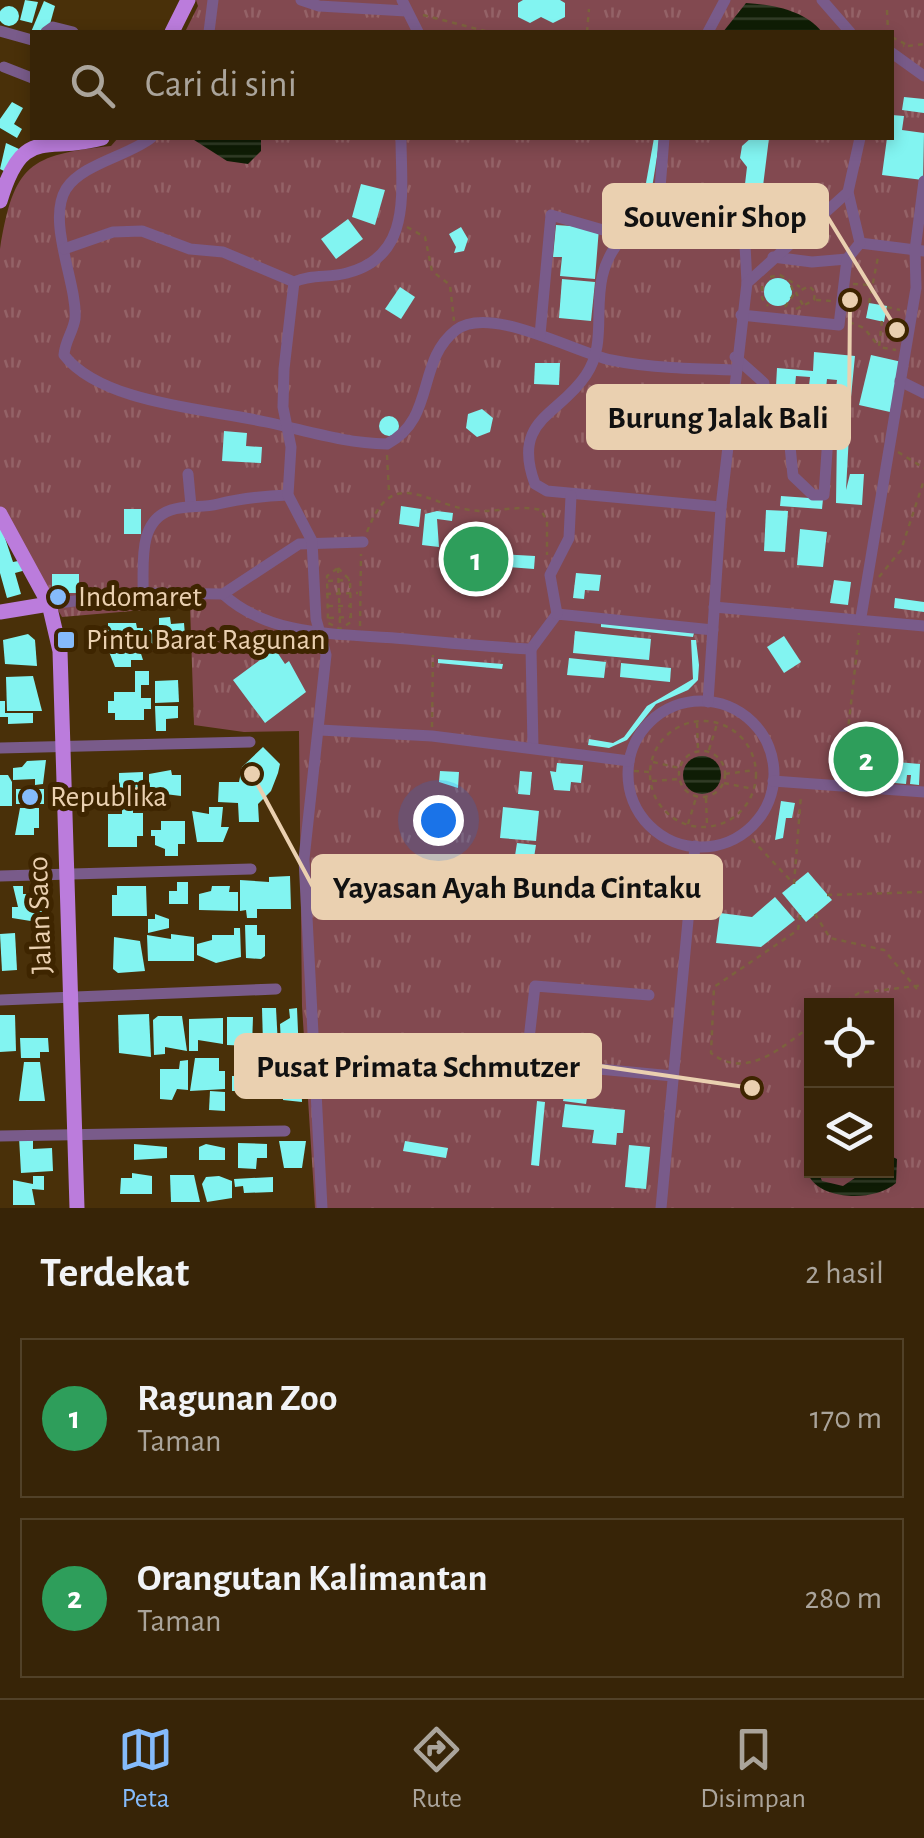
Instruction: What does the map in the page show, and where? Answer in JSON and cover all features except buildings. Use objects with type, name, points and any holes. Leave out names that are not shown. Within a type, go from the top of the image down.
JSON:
[{"type":"main road","points":[[173,30],[188,0]]},
{"type":"main road","points":[[0,201],[4,176],[18,159],[38,144],[81,140]]},
{"type":"main road","name":"Jalan Saco","points":[[0,514],[49,604],[60,651],[77,1208]]},
{"type":"main road","points":[[0,612],[49,604]]},
{"type":"street","points":[[210,30],[213,0]]},
{"type":"street","points":[[302,0],[319,6],[404,6],[417,30]]},
{"type":"street","points":[[822,0],[852,30]]},
{"type":"street","points":[[709,30],[727,2]]},
{"type":"street","points":[[0,31],[30,39]]},
{"type":"street","points":[[894,54],[924,76]]},
{"type":"street","points":[[4,67],[30,77]]},
{"type":"street","points":[[148,140],[133,152],[84,174],[66,190],[62,211],[75,318],[64,355],[73,367],[138,397],[330,440],[387,444],[412,426],[424,404],[442,344],[458,328],[493,323],[594,355],[734,364],[764,384],[761,415],[760,436],[790,446],[792,476],[813,495],[824,494],[828,422],[761,415]]},
{"type":"street","points":[[64,248],[112,232],[142,232],[190,249],[222,252],[294,282],[358,270],[393,244],[401,225],[401,140]]},
{"type":"street","points":[[656,226],[655,197],[664,140]]},
{"type":"street","points":[[860,140],[848,192],[860,242]]},
{"type":"street","points":[[861,617],[912,312],[924,181]]},
{"type":"street","points":[[747,283],[848,192]]},
{"type":"street","points":[[708,702],[734,364],[747,283],[750,194]]},
{"type":"street","points":[[540,335],[551,216],[624,236]]},
{"type":"street","points":[[721,507],[571,496],[535,484],[530,437],[541,416],[586,376],[594,355],[601,271],[610,250],[624,236],[656,226],[746,245]]},
{"type":"street","points":[[860,242],[920,251]]},
{"type":"street","points":[[741,315],[826,327],[842,320],[847,259],[860,242]]},
{"type":"street","points":[[772,257],[812,262],[847,259]]},
{"type":"street","points":[[294,282],[284,369],[288,495],[312,541],[321,594],[320,633],[326,655],[304,858],[322,1208]]},
{"type":"street","points":[[900,381],[924,393]]},
{"type":"street","points":[[188,474],[190,506]]},
{"type":"street","points":[[143,593],[144,541],[150,526],[166,511],[240,496],[288,495]]},
{"type":"street","points":[[532,746],[531,649],[557,614],[550,575],[569,538],[571,496]]},
{"type":"street","points":[[49,604],[143,593],[223,594],[278,555],[312,541],[363,542]]},
{"type":"street","points":[[223,594],[254,618],[320,633],[531,649]]},
{"type":"street","points":[[714,608],[861,617],[924,626]]},
{"type":"street","points":[[557,614],[712,630]]},
{"type":"street","points":[[690,702],[708,702],[744,715],[757,728],[768,744],[774,781],[759,818],[745,832],[712,846],[695,846],[676,842],[646,822],[629,789],[628,766],[634,744],[657,716],[690,702]]},
{"type":"street","points":[[320,730],[532,746],[628,766]]},
{"type":"street","points":[[0,748],[250,742]]},
{"type":"street","points":[[774,781],[924,792]]},
{"type":"street","points":[[661,1208],[695,846]]},
{"type":"street","points":[[0,876],[251,869]]},
{"type":"street","points":[[649,995],[536,986],[527,1058],[535,1063],[673,1076]]},
{"type":"street","points":[[0,1000],[276,989]]},
{"type":"street","points":[[0,1136],[285,1131]]},
{"type":"path","points":[[404,6],[482,30]]},
{"type":"path","points":[[588,30],[589,9]]},
{"type":"path","points":[[887,10],[888,30]]},
{"type":"path","points":[[906,45],[924,44]]},
{"type":"path","points":[[401,225],[416,228],[425,237],[432,271],[450,285],[458,328]]},
{"type":"path","points":[[868,303],[874,258],[887,257]]},
{"type":"path","points":[[798,303],[795,295],[810,277],[812,262]]},
{"type":"path","points":[[814,300],[814,289],[776,275],[762,284],[762,298],[777,309],[790,303],[807,305],[814,300],[844,302]]},
{"type":"path","points":[[790,282],[794,294],[790,303]]},
{"type":"path","points":[[845,284],[871,285]]},
{"type":"path","points":[[887,307],[912,312]]},
{"type":"path","points":[[842,320],[864,328],[879,347],[905,352]]},
{"type":"path","points":[[879,347],[882,321]]},
{"type":"path","points":[[387,444],[389,495]]},
{"type":"path","points":[[888,446],[924,468]]},
{"type":"path","points":[[865,594],[901,550],[924,480]]},
{"type":"path","points":[[360,638],[363,542],[377,506],[389,495],[431,496],[466,510],[541,510],[547,520],[550,575]]},
{"type":"path","points":[[338,568],[350,580],[352,617],[340,633]]},
{"type":"path","points":[[338,568],[340,633]]},
{"type":"path","points":[[338,568],[329,572],[321,594],[327,618],[340,633]]},
{"type":"path","points":[[326,581],[350,580]]},
{"type":"path","points":[[321,594],[360,593]]},
{"type":"path","points":[[327,606],[351,606]]},
{"type":"path","points":[[327,618],[352,617]]},
{"type":"path","points":[[842,786],[861,617]]},
{"type":"path","points":[[432,736],[433,643]]},
{"type":"path","points":[[697,722],[698,752]]},
{"type":"path","points":[[697,722],[717,723],[746,742],[757,770],[755,789],[739,814],[707,828],[687,825],[662,809],[650,782],[651,762],[670,733],[697,722]]},
{"type":"path","points":[[708,752],[717,723]]},
{"type":"path","points":[[698,752],[708,752],[719,759],[725,774],[724,783],[706,797],[683,788],[680,778],[686,758],[698,752]]},
{"type":"path","points":[[651,762],[680,769]]},
{"type":"path","points":[[628,766],[650,772]]},
{"type":"path","points":[[725,774],[757,770]]},
{"type":"path","points":[[650,782],[680,778]]},
{"type":"path","points":[[724,783],[755,789]]},
{"type":"path","points":[[745,832],[794,884],[802,784]]},
{"type":"path","points":[[687,825],[696,796]]},
{"type":"path","points":[[706,797],[707,828]]},
{"type":"path","points":[[827,894],[924,892]]},
{"type":"path","points":[[815,914],[830,938],[892,954],[917,988]]},
{"type":"path","points":[[800,915],[798,930],[714,987],[709,1044],[719,1060],[753,1063],[770,1056],[804,1031]]},
{"type":"path","points":[[851,998],[859,993],[924,985]]},
{"type":"green space","points":[[196,0],[924,0],[924,1208],[315,1208],[302,1006],[299,731],[244,732],[194,725],[190,606],[62,617],[0,508],[0,249],[5,221],[20,181],[44,160],[111,146],[116,140],[894,140],[894,30],[186,30],[198,6]]},
{"type":"shaded area","points":[[746,3],[778,7],[820,30],[725,30]]},
{"type":"shaded area","points":[[194,140],[261,140],[261,151],[248,164],[227,161]]},
{"type":"shaded area","points":[[702,756],[716,761],[721,775],[716,789],[702,794],[688,789],[683,775],[688,761]]},
{"type":"shaded area","points":[[894,1158],[897,1159],[896,1183],[884,1190],[851,1196],[820,1188],[810,1178],[843,1186],[855,1178],[894,1178]]},
{"type":"place","name":"Burung Jalak Bali","points":[[850,300]]},
{"type":"place","name":"Souvenir Shop","points":[[897,330]]},
{"type":"place","name":"Ragunan Zoo","points":[[476,559]]},
{"type":"place","name":"Indomaret","points":[[58,597]]},
{"type":"place","name":"Pintu Barat Ragunan","points":[[66,640]]},
{"type":"place","name":"Orangutan Kalimantan","points":[[866,759]]},
{"type":"place","name":"Yayasan Ayah Bunda Cintaku","points":[[252,774]]},
{"type":"place","name":"Republika","points":[[30,797]]},
{"type":"place","name":"Pusat Primata Schmutzer","points":[[752,1088]]}]
